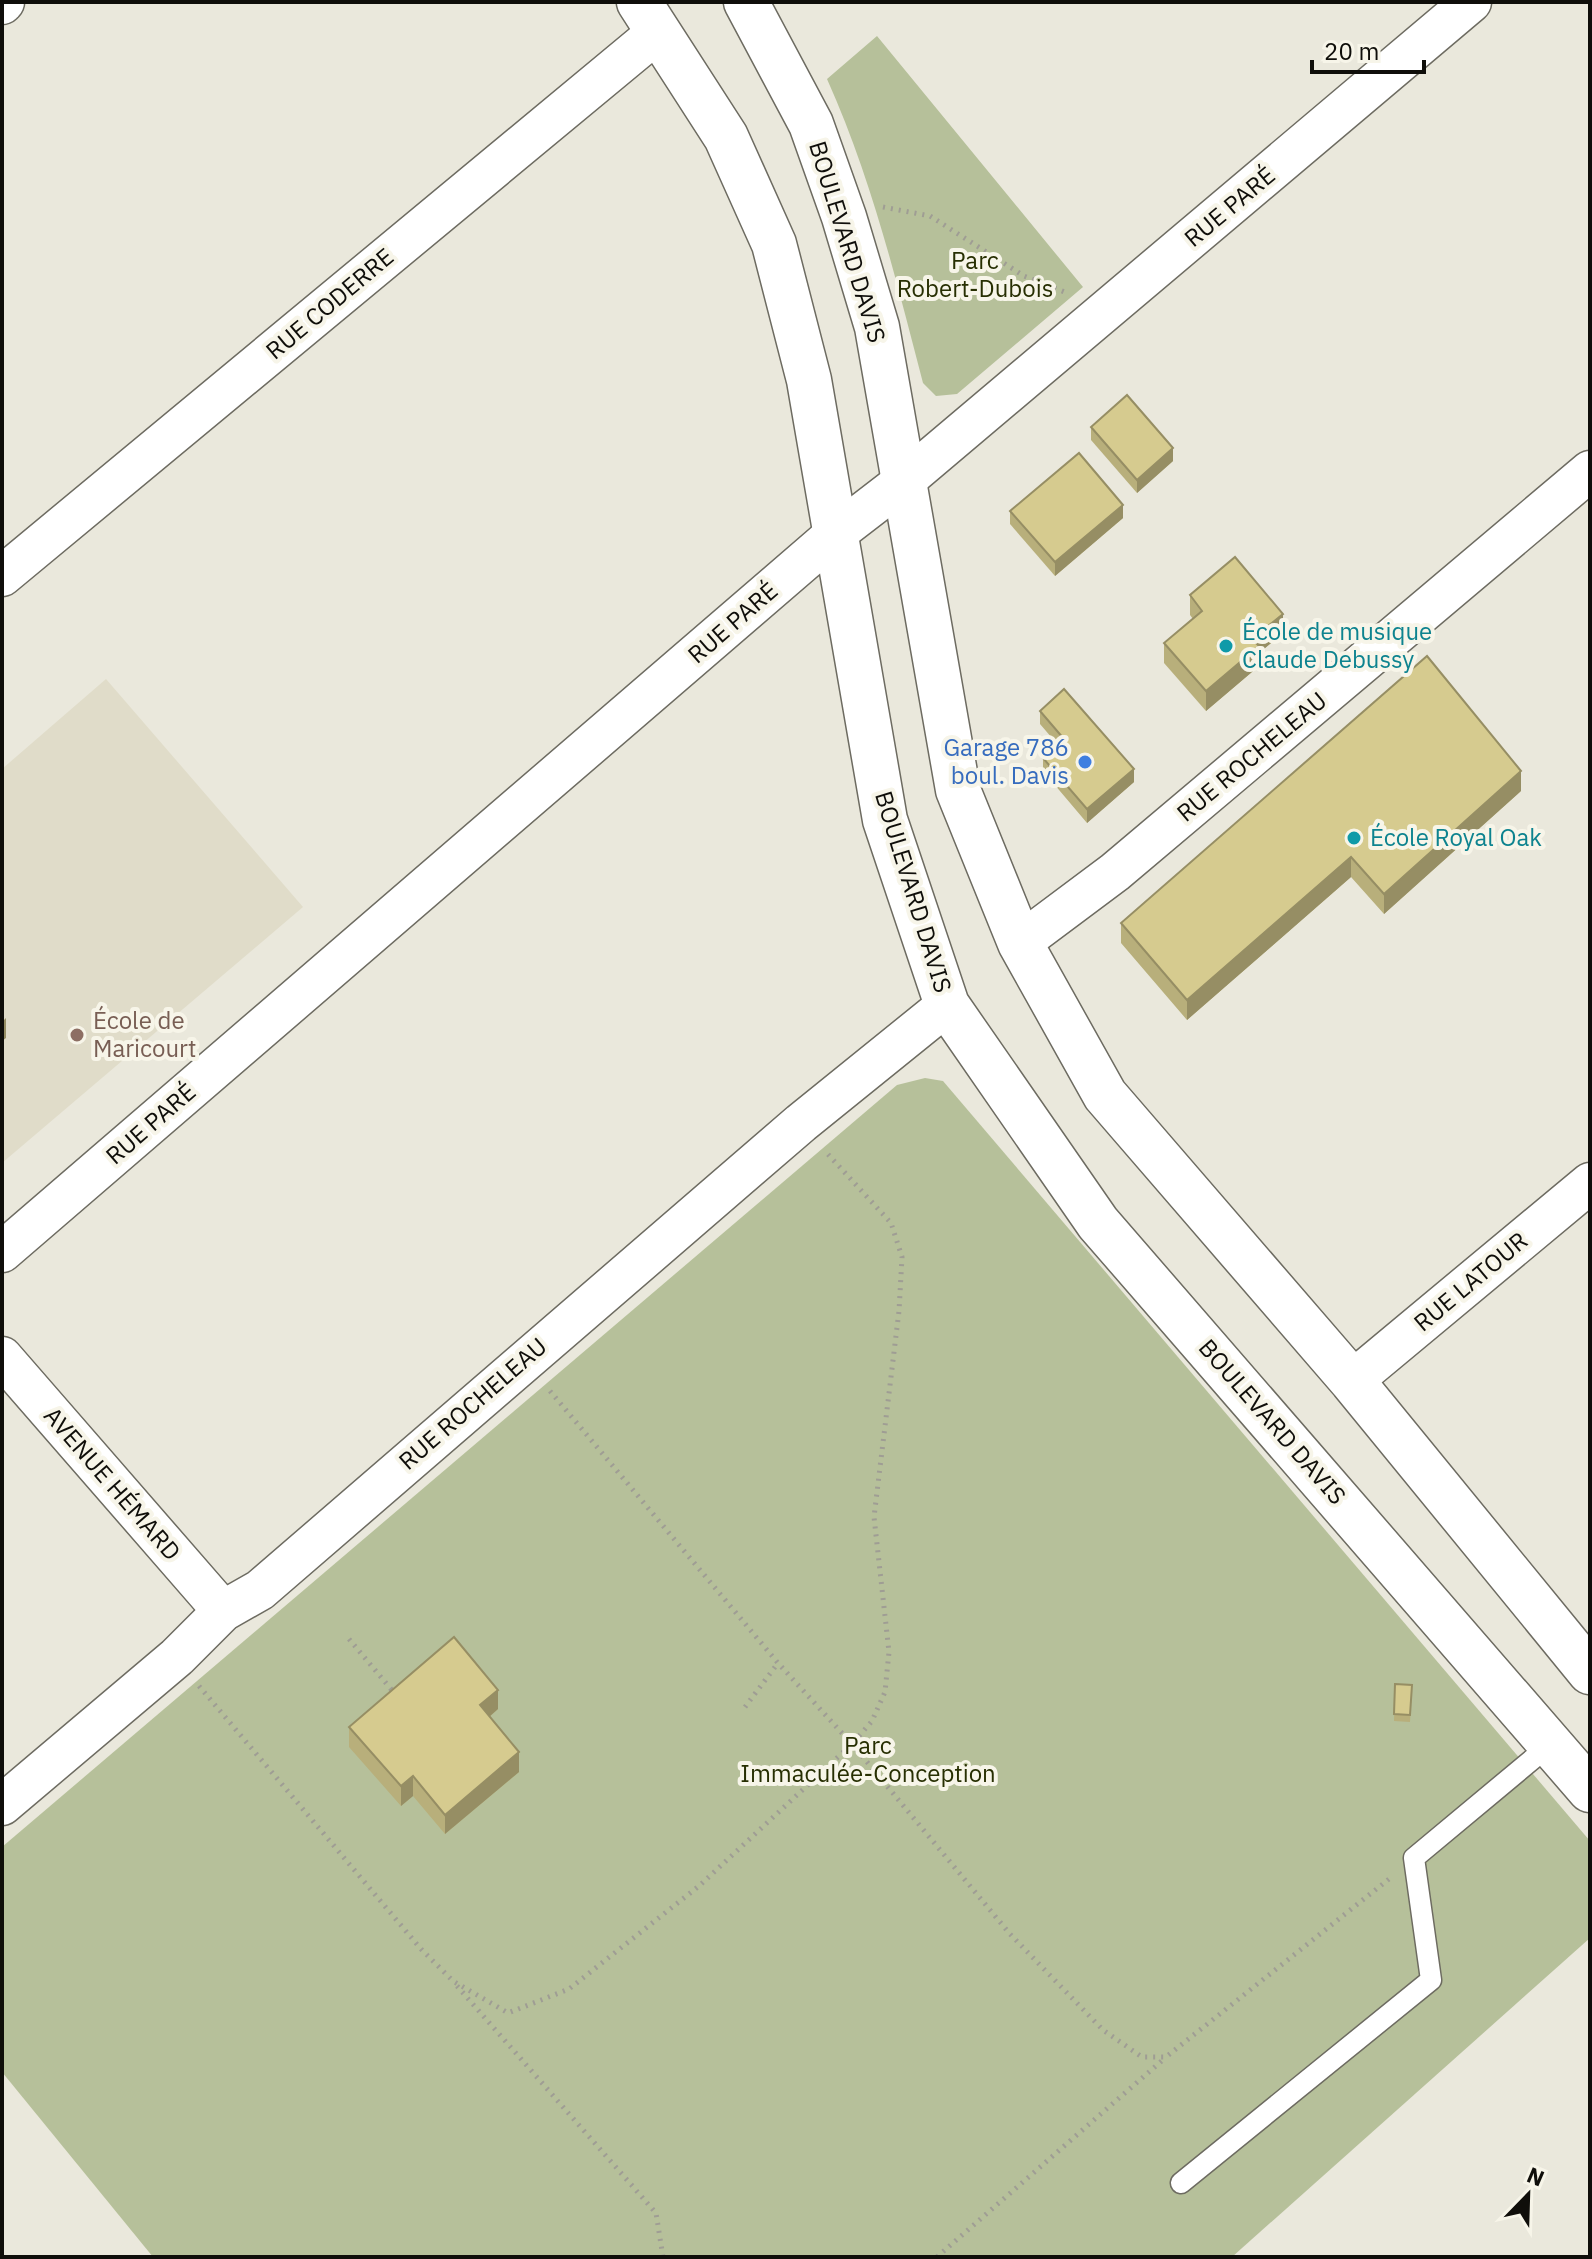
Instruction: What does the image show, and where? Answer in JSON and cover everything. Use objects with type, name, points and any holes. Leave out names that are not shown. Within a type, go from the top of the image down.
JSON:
[{"type":"street","name":"BOULEVARD DAVIS","points":[[746,2],[811,124],[838,198],[877,327],[958,790],[1020,943],[1105,1095],[1352,1381],[1590,1672]]},
{"type":"street","name":"RUE PARÉ","points":[[2,1252],[834,535],[904,481],[1109,310],[1471,2]]},
{"type":"street","name":"BOULEVARD DAVIS","points":[[649,17],[726,137],[774,244],[809,380],[885,820],[947,1005],[1098,1223],[1590,1790]]},
{"type":"street","name":"RUE CODERRE","points":[[2,576],[649,17]]},
{"type":"street","name":"RUE ROCHELEAU","points":[[1020,943],[1115,872],[1590,471]]},
{"type":"street","name":"RUE ROCHELEAU","points":[[2,1805],[177,1657],[223,1611],[260,1590],[801,1123],[947,1005]]},
{"type":"street","name":"RUE LATOUR","points":[[1352,1381],[1590,1183]]},
{"type":"street","name":"AVENUE HÉMARD","points":[[2,1357],[223,1611]]},
{"type":"lane","points":[[1181,2183],[1431,1980],[1414,1858],[1552,1743]]},
{"type":"path","points":[[838,198],[930,216],[1024,276],[1109,310]]},
{"type":"path","points":[[453,1981],[508,2013],[569,1989],[699,1886],[852,1744],[872,1721],[885,1692],[889,1652],[874,1517],[899,1311],[902,1257],[891,1223],[801,1123]]},
{"type":"path","points":[[524,1360],[1010,1934],[1103,2030],[1142,2057],[1166,2057]]},
{"type":"path","points":[[349,1639],[401,1702]]},
{"type":"path","points":[[177,1657],[421,1949],[453,1981],[656,2213],[663,2257]]},
{"type":"path","points":[[745,1707],[778,1663]]},
{"type":"path","points":[[937,2257],[1166,2057],[1414,1858]]},
{"type":"shaded area","name":"École de Maricourt","points":[[106,679],[303,907],[2,1163],[2,769]]},
{"type":"green space","name":"Parc Robert-Dubois","points":[[877,36],[1083,287],[957,394],[936,396],[923,383],[870,191],[827,79]]},
{"type":"green space","name":"Parc Immaculée-Conception","points":[[925,1078],[943,1081],[1590,1841],[1590,1938],[1232,2257],[153,2257],[2,2072],[2,1847],[897,1085]]},
{"type":"building","points":[[1127,395],[1173,448],[1137,480],[1091,427]]},
{"type":"building","points":[[1079,453],[1123,505],[1055,562],[1010,511]]},
{"type":"building","name":"École de musique Claude Debussy","points":[[1235,557],[1283,614],[1252,639],[1259,646],[1206,691],[1164,643],[1202,611],[1190,595]]},
{"type":"building","name":"École Royal Oak","points":[[1427,656],[1521,771],[1384,894],[1351,857],[1187,1000],[1121,923]]},
{"type":"building","name":"Garage 786 boul. Davis","points":[[1064,689],[1134,769],[1087,809],[1043,758],[1064,739],[1040,711]]},
{"type":"building","points":[[454,1637],[498,1690],[480,1705],[519,1752],[445,1815],[413,1776],[401,1786],[349,1727]]},
{"type":"building","points":[[1395,1684],[1412,1685],[1410,1715],[1394,1714]]},
{"type":"place","name":"École de musique Claude Debussy","points":[[1226,646]]},
{"type":"place","name":"Garage 786 boul. Davis","points":[[1085,762]]},
{"type":"place","name":"École Royal Oak","points":[[1354,838]]},
{"type":"place","name":"École de Maricourt","points":[[77,1035]]}]
